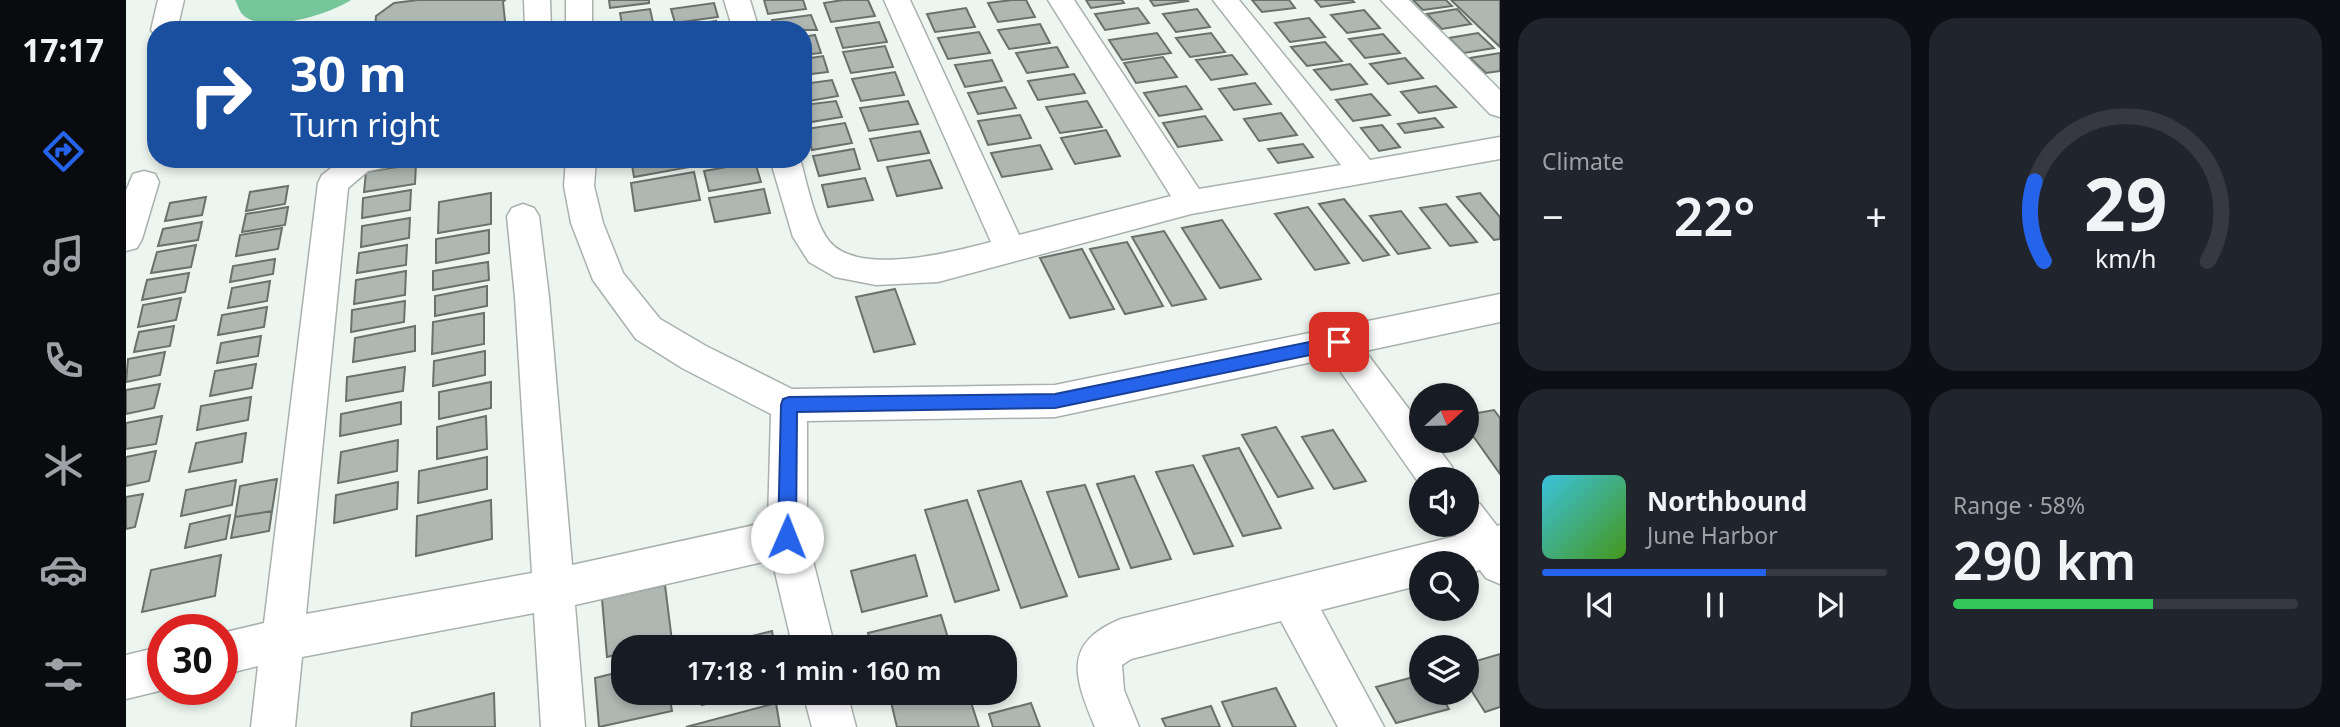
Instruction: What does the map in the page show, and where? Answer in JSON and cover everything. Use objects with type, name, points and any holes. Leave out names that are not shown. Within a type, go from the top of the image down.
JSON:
[{"type":"street","points":[[166,21],[172,0]]},
{"type":"street","points":[[537,0],[538,21]]},
{"type":"street","points":[[579,0],[579,21]]},
{"type":"street","points":[[737,0],[743,21]]},
{"type":"street","points":[[897,0],[1010,250]]},
{"type":"street","points":[[1061,0],[1191,202]]},
{"type":"street","points":[[1227,0],[1363,172]]},
{"type":"street","points":[[1394,0],[1500,107]]},
{"type":"street","points":[[788,168],[809,237],[820,253],[846,268],[876,272],[938,269],[1191,202],[1500,148]]},
{"type":"street","points":[[273,727],[333,183],[353,168]]},
{"type":"street","points":[[580,168],[579,186],[587,223],[604,269],[609,280],[648,329],[694,357],[789,405],[1055,401],[1500,308]]},
{"type":"street","points":[[126,239],[144,182]]},
{"type":"street","points":[[523,215],[564,727]]},
{"type":"street","points":[[1339,342],[1430,467]]},
{"type":"street","points":[[789,405],[787,537],[811,635]]},
{"type":"street","points":[[238,650],[283,639],[555,589],[787,537]]},
{"type":"street","points":[[1467,551],[1489,544]]},
{"type":"street","points":[[1117,727],[1102,691],[1100,655],[1121,640],[1409,568]]},
{"type":"street","points":[[1291,597],[1362,727]]},
{"type":"street","points":[[126,677],[147,672]]},
{"type":"street","points":[[828,705],[834,727]]},
{"type":"shaded area","points":[[235,0],[351,0],[328,11],[292,21],[253,21],[240,12]]},
{"type":"building","points":[[418,0],[505,0],[505,21],[376,21],[376,16],[394,3]]},
{"type":"building","points":[[609,0],[649,0],[649,3],[610,8]]},
{"type":"building","points":[[764,0],[803,0],[806,9],[768,14]]},
{"type":"building","points":[[868,0],[875,16],[831,22],[824,3]]},
{"type":"building","points":[[1026,0],[1035,17],[998,22],[988,3]]},
{"type":"building","points":[[1086,0],[1122,0],[1124,3],[1091,8]]},
{"type":"building","points":[[1150,0],[1187,0],[1188,1],[1154,6]]},
{"type":"building","points":[[1252,0],[1289,0],[1295,8],[1262,12]]},
{"type":"building","points":[[1315,0],[1352,0],[1354,2],[1321,7]]},
{"type":"building","points":[[1413,0],[1446,0],[1452,6],[1423,10]]},
{"type":"building","points":[[1451,0],[1500,0],[1500,47]]},
{"type":"building","points":[[714,3],[718,17],[674,21],[671,9]]},
{"type":"building","points":[[966,8],[975,27],[935,32],[927,14]]},
{"type":"building","points":[[1138,8],[1149,23],[1105,30],[1095,14]]},
{"type":"building","points":[[650,9],[653,21],[621,21],[620,13]]},
{"type":"building","points":[[1197,9],[1210,27],[1176,32],[1163,14]]},
{"type":"building","points":[[1457,9],[1471,24],[1442,29],[1427,14]]},
{"type":"building","points":[[1364,10],[1380,28],[1347,33],[1331,15]]},
{"type":"building","points":[[811,15],[817,30],[812,30],[812,21],[772,20]]},
{"type":"building","points":[[1309,18],[1325,37],[1290,42],[1275,23]]},
{"type":"building","points":[[879,22],[887,42],[843,48],[836,28]]},
{"type":"building","points":[[1040,24],[1050,43],[1009,49],[998,30]]},
{"type":"building","points":[[979,32],[990,53],[948,59],[938,38]]},
{"type":"building","points":[[1157,33],[1171,53],[1122,60],[1109,40]]},
{"type":"building","points":[[1211,33],[1225,52],[1190,57],[1176,38]]},
{"type":"building","points":[[1478,33],[1494,48],[1464,53],[1449,38]]},
{"type":"building","points":[[1383,34],[1400,53],[1365,58],[1349,39]]},
{"type":"building","points":[[815,35],[821,53],[812,54],[812,36]]},
{"type":"building","points":[[1325,42],[1342,61],[1307,66],[1291,47]]},
{"type":"building","points":[[885,46],[893,67],[851,73],[843,52]]},
{"type":"building","points":[[1057,47],[1068,67],[1027,73],[1016,53]]},
{"type":"building","points":[[1500,53],[1500,71],[1486,73],[1470,58]]},
{"type":"building","points":[[1232,55],[1247,74],[1211,80],[1196,60]]},
{"type":"building","points":[[823,56],[828,72],[812,74],[812,58]]},
{"type":"building","points":[[1163,57],[1177,77],[1136,83],[1124,63]]},
{"type":"building","points":[[1405,58],[1423,78],[1388,84],[1370,64]]},
{"type":"building","points":[[992,60],[1002,81],[965,87],[955,65]]},
{"type":"building","points":[[1350,64],[1367,84],[1331,90],[1314,70]]},
{"type":"building","points":[[895,72],[904,95],[861,101],[852,79]]},
{"type":"building","points":[[1074,74],[1085,93],[1038,100],[1028,81]]},
{"type":"building","points":[[832,80],[838,96],[812,100],[812,83]]},
{"type":"building","points":[[1255,83],[1271,104],[1234,110],[1219,89]]},
{"type":"building","points":[[1186,86],[1202,109],[1159,116],[1144,93]]},
{"type":"building","points":[[1436,86],[1456,107],[1419,113],[1401,92]]},
{"type":"building","points":[[1005,87],[1016,108],[978,114],[968,93]]},
{"type":"building","points":[[1371,94],[1390,115],[1353,121],[1336,100]]},
{"type":"building","points":[[836,101],[842,117],[812,122],[812,104]]},
{"type":"building","points":[[908,101],[918,124],[869,131],[860,108]]},
{"type":"building","points":[[1087,101],[1102,127],[1060,133],[1046,107]]},
{"type":"building","points":[[1281,113],[1297,135],[1259,141],[1244,119]]},
{"type":"building","points":[[1020,115],[1031,138],[988,145],[978,121]]},
{"type":"building","points":[[1205,116],[1222,140],[1178,147],[1163,123]]},
{"type":"building","points":[[1435,118],[1443,127],[1405,133],[1398,124]]},
{"type":"building","points":[[845,123],[852,143],[812,150],[812,128]]},
{"type":"building","points":[[1382,125],[1400,147],[1379,151],[1361,128]]},
{"type":"building","points":[[1106,130],[1120,156],[1075,164],[1061,138]]},
{"type":"building","points":[[920,131],[929,153],[878,161],[870,139]]},
{"type":"building","points":[[1303,144],[1313,157],[1278,163],[1268,149]]},
{"type":"building","points":[[1040,145],[1052,169],[1002,177],[991,153]]},
{"type":"building","points":[[854,149],[860,169],[819,176],[813,156]]},
{"type":"building","points":[[930,160],[942,188],[897,196],[887,167]]},
{"type":"building","points":[[416,168],[415,184],[364,192],[366,172]]},
{"type":"building","points":[[632,168],[684,168],[634,177]]},
{"type":"building","points":[[757,168],[761,182],[709,191],[704,171]]},
{"type":"building","points":[[694,172],[700,200],[635,211],[631,183]]},
{"type":"building","points":[[865,178],[873,200],[828,207],[822,185]]},
{"type":"building","points":[[288,186],[285,204],[246,211],[250,192]]},
{"type":"building","points":[[764,189],[770,213],[715,222],[709,198]]},
{"type":"building","points":[[411,190],[410,210],[362,218],[363,198]]},
{"type":"building","points":[[491,193],[491,224],[438,233],[439,202]]},
{"type":"building","points":[[1480,193],[1500,217],[1500,239],[1494,240],[1457,197]]},
{"type":"building","points":[[206,197],[202,215],[165,221],[170,203]]},
{"type":"building","points":[[1344,199],[1389,255],[1363,261],[1319,204]]},
{"type":"building","points":[[1446,204],[1477,242],[1450,246],[1420,208]]},
{"type":"building","points":[[288,207],[285,225],[242,232],[246,214]]},
{"type":"building","points":[[1308,207],[1349,263],[1315,270],[1275,214]]},
{"type":"building","points":[[1401,211],[1430,248],[1398,254],[1370,216]]},
{"type":"building","points":[[410,218],[409,238],[361,247],[362,226]]},
{"type":"building","points":[[1222,220],[1261,279],[1220,288],[1182,228]]},
{"type":"building","points":[[202,222],[198,240],[158,246],[163,229]]},
{"type":"building","points":[[282,228],[278,249],[236,256],[240,235]]},
{"type":"building","points":[[489,230],[489,253],[436,263],[436,239]]},
{"type":"building","points":[[1164,231],[1206,299],[1172,306],[1132,237]]},
{"type":"building","points":[[1127,242],[1163,306],[1125,314],[1090,249]]},
{"type":"building","points":[[196,245],[191,267],[151,273],[157,252]]},
{"type":"building","points":[[407,245],[406,265],[357,273],[359,253]]},
{"type":"building","points":[[1082,249],[1114,309],[1070,318],[1040,258]]},
{"type":"building","points":[[275,259],[273,274],[230,282],[233,266]]},
{"type":"building","points":[[488,262],[489,280],[433,290],[433,271]]},
{"type":"building","points":[[406,271],[405,295],[354,304],[356,280]]},
{"type":"building","points":[[189,273],[185,292],[142,300],[147,280]]},
{"type":"building","points":[[270,281],[267,301],[228,308],[232,288]]},
{"type":"building","points":[[487,286],[487,306],[435,316],[435,296]]},
{"type":"building","points":[[895,289],[915,344],[874,352],[856,297]]},
{"type":"building","points":[[181,298],[176,320],[138,327],[143,305]]},
{"type":"building","points":[[405,301],[404,322],[351,332],[352,310]]},
{"type":"building","points":[[267,307],[264,327],[218,335],[222,315]]},
{"type":"building","points":[[484,313],[484,344],[432,354],[433,322]]},
{"type":"building","points":[[174,326],[170,346],[134,352],[139,332]]},
{"type":"building","points":[[415,326],[415,351],[353,362],[355,338]]},
{"type":"building","points":[[261,336],[258,356],[217,363],[221,343]]},
{"type":"building","points":[[485,351],[485,375],[433,386],[434,361]]},
{"type":"building","points":[[165,352],[160,375],[126,382],[128,359]]},
{"type":"building","points":[[256,364],[252,388],[210,396],[215,371]]},
{"type":"building","points":[[405,367],[403,391],[346,401],[347,377]]},
{"type":"building","points":[[491,382],[491,408],[439,419],[439,392]]},
{"type":"building","points":[[160,384],[154,408],[126,414],[126,390]]},
{"type":"building","points":[[251,397],[248,420],[197,430],[201,406]]},
{"type":"building","points":[[401,402],[401,424],[340,436],[341,414]]},
{"type":"building","points":[[1494,410],[1500,418],[1500,474],[1479,444],[1479,413]]},
{"type":"building","points":[[162,416],[156,444],[126,449],[126,423]]},
{"type":"building","points":[[486,416],[487,449],[437,459],[437,427]]},
{"type":"building","points":[[1276,427],[1313,488],[1278,497],[1242,435]]},
{"type":"building","points":[[1333,430],[1366,481],[1334,489],[1302,437]]},
{"type":"building","points":[[246,433],[242,462],[189,472],[196,443]]},
{"type":"building","points":[[398,440],[397,471],[338,483],[341,452]]},
{"type":"building","points":[[1239,448],[1281,528],[1243,536],[1203,456]]},
{"type":"building","points":[[156,451],[149,481],[126,486],[126,457]]},
{"type":"building","points":[[487,457],[487,489],[418,503],[419,471]]},
{"type":"building","points":[[1193,465],[1233,546],[1194,554],[1156,472]]},
{"type":"building","points":[[1134,476],[1171,559],[1131,568],[1097,484]]},
{"type":"building","points":[[277,479],[272,511],[235,517],[240,486]]},
{"type":"building","points":[[236,480],[232,505],[181,516],[186,490]]},
{"type":"building","points":[[1021,481],[1067,596],[1021,608],[978,491]]},
{"type":"building","points":[[398,482],[397,509],[334,523],[336,495]]},
{"type":"building","points":[[1085,485],[1119,569],[1079,577],[1047,492]]},
{"type":"building","points":[[143,494],[135,527],[126,529],[126,497]]},
{"type":"building","points":[[491,500],[492,539],[416,556],[417,516]]},
{"type":"building","points":[[967,500],[999,590],[955,602],[925,510]]},
{"type":"building","points":[[272,511],[269,531],[231,538],[235,517]]},
{"type":"building","points":[[230,515],[226,539],[185,548],[190,524]]},
{"type":"building","points":[[221,555],[215,596],[142,612],[151,570]]},
{"type":"building","points":[[915,555],[927,596],[862,612],[851,571]]},
{"type":"building","points":[[665,585],[671,635],[611,635],[611,656],[607,657],[602,599]]},
{"type":"building","points":[[941,615],[947,635],[869,635]]},
{"type":"building","points":[[772,631],[773,635],[756,635]]},
{"type":"building","points":[[1500,654],[1500,707],[1485,712],[1479,703],[1479,660]]},
{"type":"building","points":[[611,674],[611,705],[671,705],[672,711],[599,727],[595,678]]},
{"type":"building","points":[[1409,678],[1409,705],[1447,705],[1449,709],[1396,723],[1376,687]]},
{"type":"building","points":[[1276,688],[1296,727],[1233,727],[1222,702]]},
{"type":"building","points":[[494,693],[495,727],[411,727],[412,713]]},
{"type":"building","points":[[1031,703],[1040,727],[993,727],[989,714]]},
{"type":"building","points":[[776,705],[780,727],[686,727]]},
{"type":"building","points":[[892,705],[972,705],[979,727],[897,727]]},
{"type":"building","points":[[1211,706],[1220,727],[1166,727],[1162,719]]},
{"type":"route","points":[[787,537],[789,405],[1055,401],[1339,342]]}]
